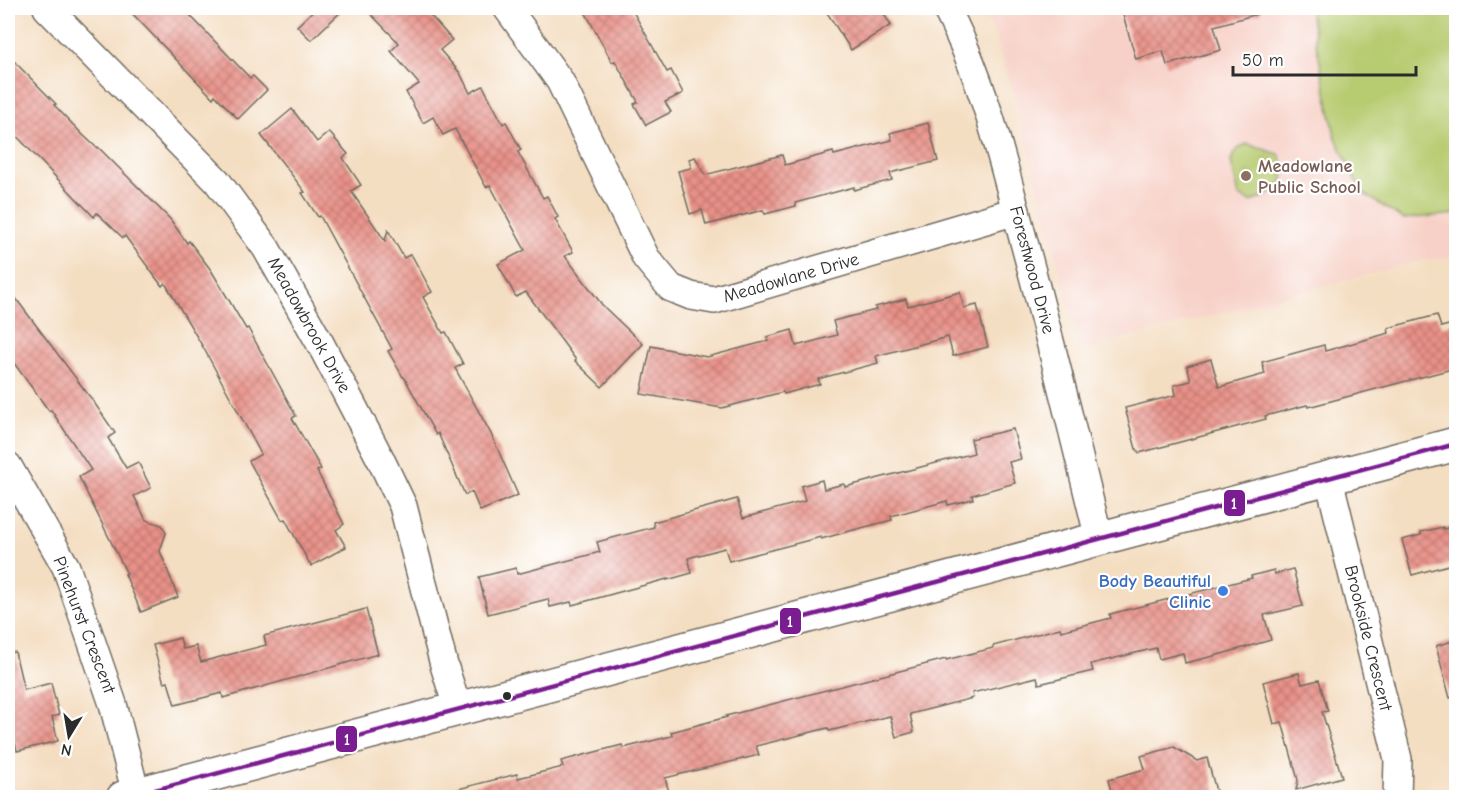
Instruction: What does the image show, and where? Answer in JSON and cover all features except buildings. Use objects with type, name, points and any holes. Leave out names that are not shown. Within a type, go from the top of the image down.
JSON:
[{"type":"street","name":"Meadowbrook Drive","points":[[47,8],[217,181],[267,248],[320,343],[403,506],[458,710]]},
{"type":"street","name":"Meadowlane Drive","points":[[507,8],[560,81],[646,258],[671,288],[691,296],[714,300],[1016,212]]},
{"type":"street","name":"Forestwood Drive","points":[[946,8],[960,33],[994,129],[1100,539]]},
{"type":"street","points":[[129,796],[1456,444]]},
{"type":"street","name":"Pinehurst Crescent","points":[[8,466],[66,567],[113,704],[129,796]]},
{"type":"street","name":"Brookside Crescent","points":[[1329,479],[1398,759],[1397,798]]},
{"type":"shaded area","name":"Meadowlane Public School","points":[[981,8],[1456,8],[1456,257],[1423,260],[1080,350],[1014,94],[993,29]]},
{"type":"green space","points":[[1309,8],[1456,8],[1456,214],[1403,219],[1361,192],[1335,136]]},
{"type":"green space","points":[[1247,144],[1279,154],[1284,169],[1282,181],[1274,190],[1251,202],[1239,196],[1231,162],[1236,151]]},
{"type":"transit line","name":"1","points":[[125,798],[1456,444]]},
{"type":"place","name":"Meadowlane Public School","points":[[1246,176]]},
{"type":"place","name":"Body Beautiful Clinic","points":[[1223,591]]}]
